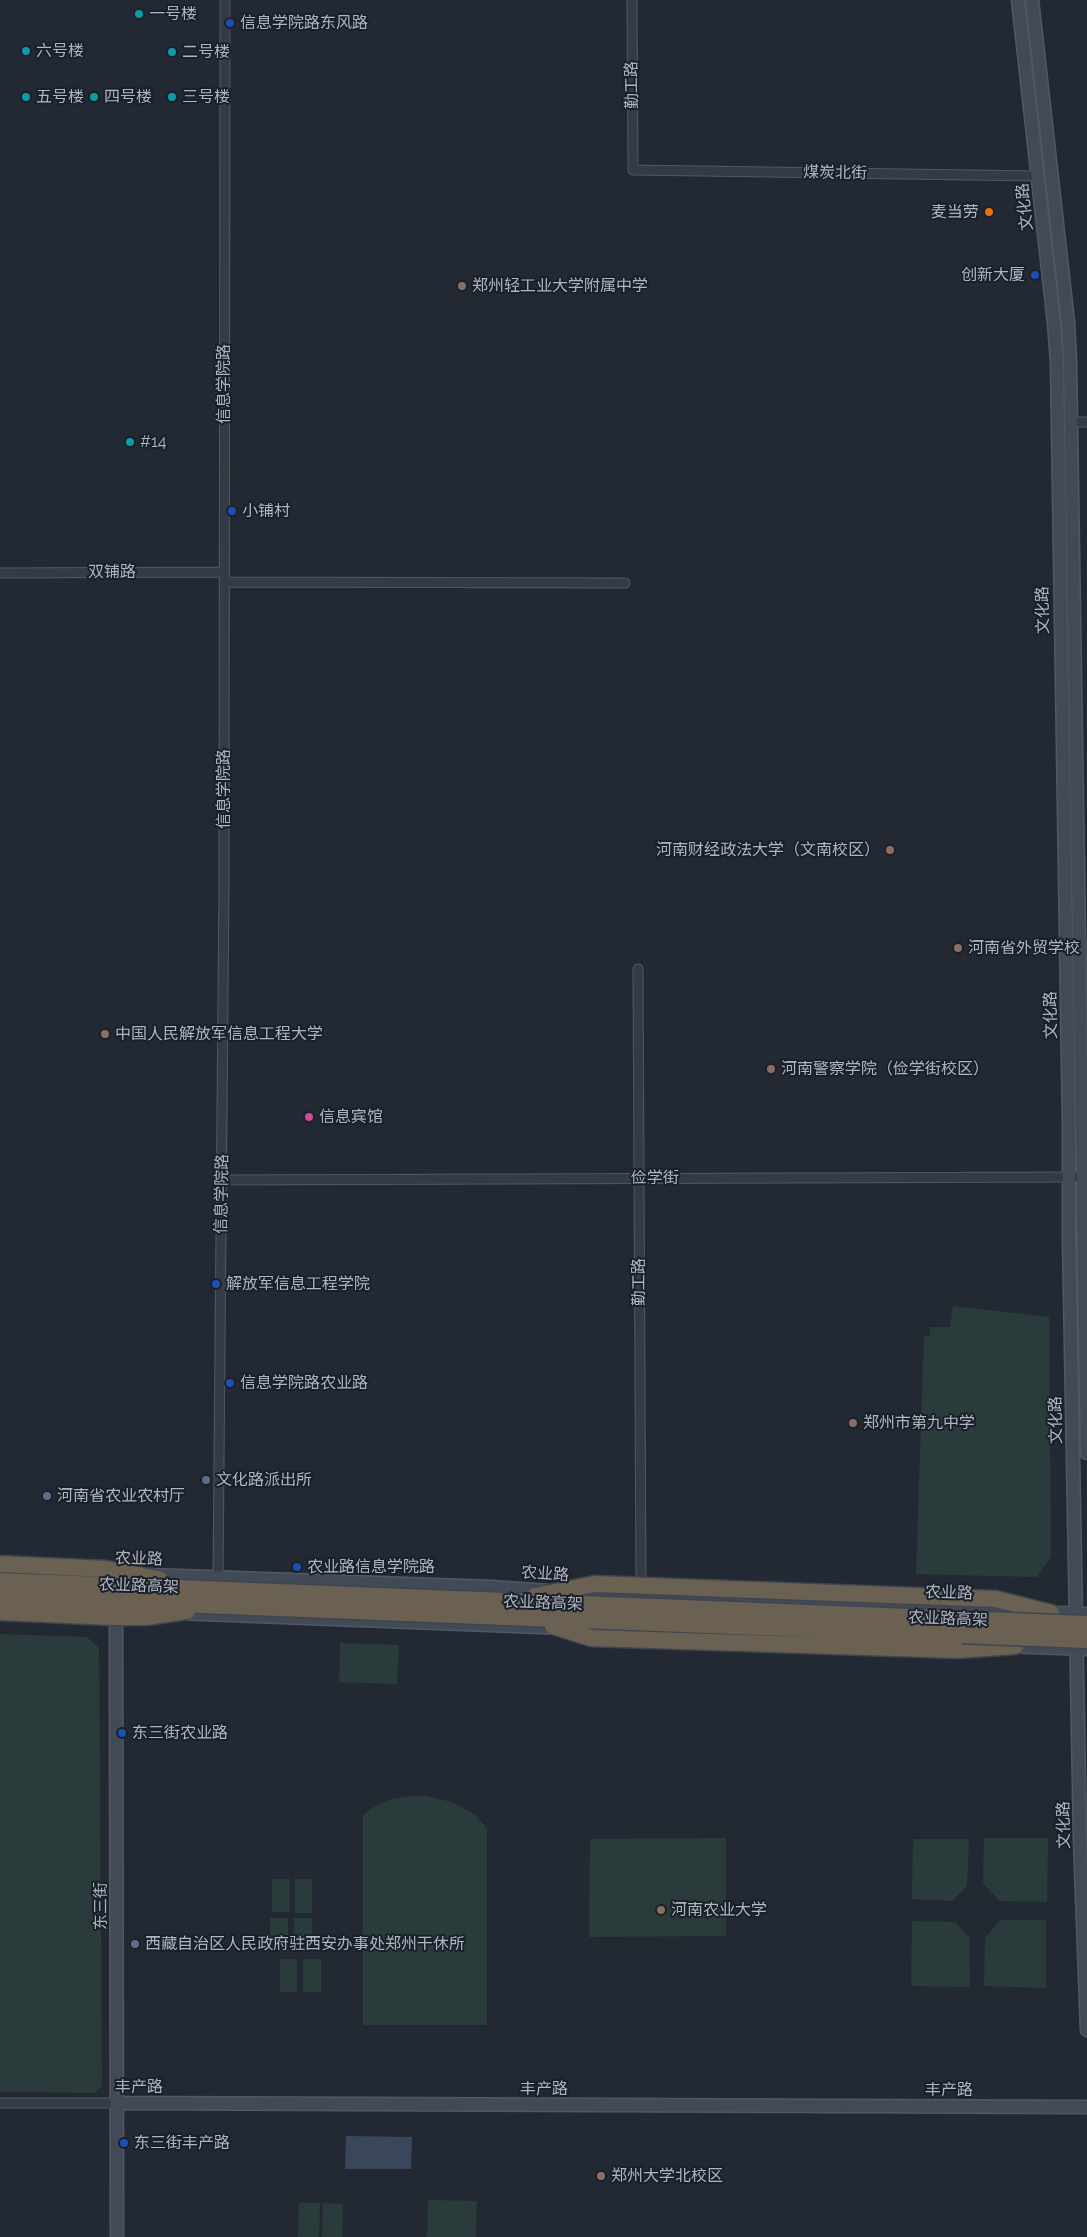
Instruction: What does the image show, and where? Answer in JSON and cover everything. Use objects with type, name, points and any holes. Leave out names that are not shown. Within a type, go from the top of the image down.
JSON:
[{"type":"highway","points":[[0,1564],[107,1569],[203,1589]]},
{"type":"highway","name":"农业路高架","points":[[0,1581],[508,1602],[1083,1617]]},
{"type":"highway","points":[[508,1602],[595,1584],[996,1599],[1051,1612]]},
{"type":"highway","name":"农业路高架","points":[[0,1597],[532,1619],[1084,1646]]},
{"type":"highway","points":[[0,1612],[146,1617],[215,1606]]},
{"type":"highway","points":[[532,1619],[591,1638],[957,1650],[1015,1646]]},
{"type":"street","name":"信息学院路","points":[[218,1578],[223,1180],[225,0]]},
{"type":"street","name":"勤工路","points":[[632,0],[633,170]]},
{"type":"street","name":"文化路","points":[[1018,0],[1057,362],[1069,1177],[1084,1646],[1080,1839],[1087,2030]]},
{"type":"street","name":"文化路","points":[[1032,0],[1068,322],[1081,741],[1087,1453]]},
{"type":"street","name":"煤炭北街","points":[[633,170],[1038,176]]},
{"type":"street","points":[[1071,422],[1087,422]]},
{"type":"street","name":"双铺路","points":[[0,573],[224,572]]},
{"type":"street","points":[[224,582],[625,583]]},
{"type":"street","name":"勤工路","points":[[638,969],[641,1596]]},
{"type":"street","name":"俭学街","points":[[223,1180],[1085,1177]]},
{"type":"street","name":"农业路","points":[[0,1570],[492,1587],[641,1596],[1051,1612],[1083,1617]]},
{"type":"street","name":"东三街","points":[[116,1574],[117,2237]]},
{"type":"street","points":[[0,1606],[1015,1646],[1084,1646]]},
{"type":"street","name":"丰产路","points":[[0,2103],[1087,2107]]},
{"type":"shaded area","points":[[953,1306],[1049,1317],[1051,1557],[1037,1577],[916,1574],[924,1336],[930,1336],[930,1327],[950,1327]]},
{"type":"shaded area","points":[[0,1634],[87,1637],[99,1648],[102,2086],[95,2093],[0,2092]]},
{"type":"shaded area","points":[[340,1643],[399,1645],[397,1684],[339,1682]]},
{"type":"shaded area","points":[[426,1796],[452,1802],[475,1815],[487,1828],[487,2025],[363,2025],[363,1816],[372,1808],[391,1799]]},
{"type":"shaded area","points":[[726,1838],[726,1936],[589,1937],[590,1839]]},
{"type":"shaded area","points":[[984,1838],[1048,1838],[1047,1902],[1000,1901],[983,1883]]},
{"type":"shaded area","points":[[913,1839],[969,1839],[967,1886],[952,1901],[912,1899]]},
{"type":"shaded area","points":[[272,1879],[290,1879],[290,1912],[272,1912]]},
{"type":"shaded area","points":[[295,1879],[312,1879],[312,1913],[295,1913]]},
{"type":"shaded area","points":[[270,1918],[288,1918],[288,1952],[270,1952]]},
{"type":"shaded area","points":[[294,1918],[312,1918],[312,1951],[294,1951]]},
{"type":"shaded area","points":[[1000,1920],[1046,1920],[1046,1988],[984,1986],[985,1938]]},
{"type":"shaded area","points":[[912,1921],[955,1922],[969,1937],[970,1987],[911,1986]]},
{"type":"shaded area","points":[[280,1959],[297,1959],[297,1992],[280,1992]]},
{"type":"shaded area","points":[[303,1959],[321,1959],[321,1992],[303,1992]]},
{"type":"shaded area","points":[[428,2200],[477,2201],[476,2237],[427,2237]]},
{"type":"shaded area","points":[[299,2203],[320,2203],[319,2237],[298,2237]]},
{"type":"shaded area","points":[[323,2203],[343,2204],[342,2237],[322,2237]]},
{"type":"water","points":[[346,2136],[412,2137],[411,2169],[345,2169]]},
{"type":"place","name":"一号楼","points":[[139,14]]},
{"type":"place","name":"信息学院路东风路","points":[[230,23]]},
{"type":"place","name":"六号楼","points":[[26,51]]},
{"type":"place","name":"二号楼","points":[[172,52]]},
{"type":"place","name":"五号楼","points":[[26,97]]},
{"type":"place","name":"四号楼","points":[[94,97]]},
{"type":"place","name":"三号楼","points":[[172,97]]},
{"type":"place","name":"麦当劳","points":[[989,212]]},
{"type":"place","name":"创新大厦","points":[[1035,275]]},
{"type":"place","name":"郑州轻工业大学附属中学","points":[[462,286]]},
{"type":"place","name":"#14","points":[[130,442]]},
{"type":"place","name":"小铺村","points":[[232,511]]},
{"type":"place","name":"河南财经政法大学（文南校区）","points":[[890,850]]},
{"type":"place","name":"河南省外贸学校","points":[[958,948]]},
{"type":"place","name":"中国人民解放军信息工程大学","points":[[105,1034]]},
{"type":"place","name":"河南警察学院（俭学街校区）","points":[[771,1069]]},
{"type":"place","name":"信息宾馆","points":[[309,1117]]},
{"type":"place","name":"解放军信息工程学院","points":[[216,1284]]},
{"type":"place","name":"信息学院路农业路","points":[[230,1383]]},
{"type":"place","name":"郑州市第九中学","points":[[853,1423]]},
{"type":"place","name":"文化路派出所","points":[[206,1480]]},
{"type":"place","name":"河南省农业农村厅","points":[[47,1496]]},
{"type":"place","name":"农业路信息学院路","points":[[297,1567]]},
{"type":"place","name":"东三街农业路","points":[[122,1733]]},
{"type":"place","name":"河南农业大学","points":[[661,1910]]},
{"type":"place","name":"西藏自治区人民政府驻西安办事处郑州干休所","points":[[135,1944]]},
{"type":"place","name":"东三街丰产路","points":[[124,2143]]},
{"type":"place","name":"郑州大学北校区","points":[[601,2176]]}]
